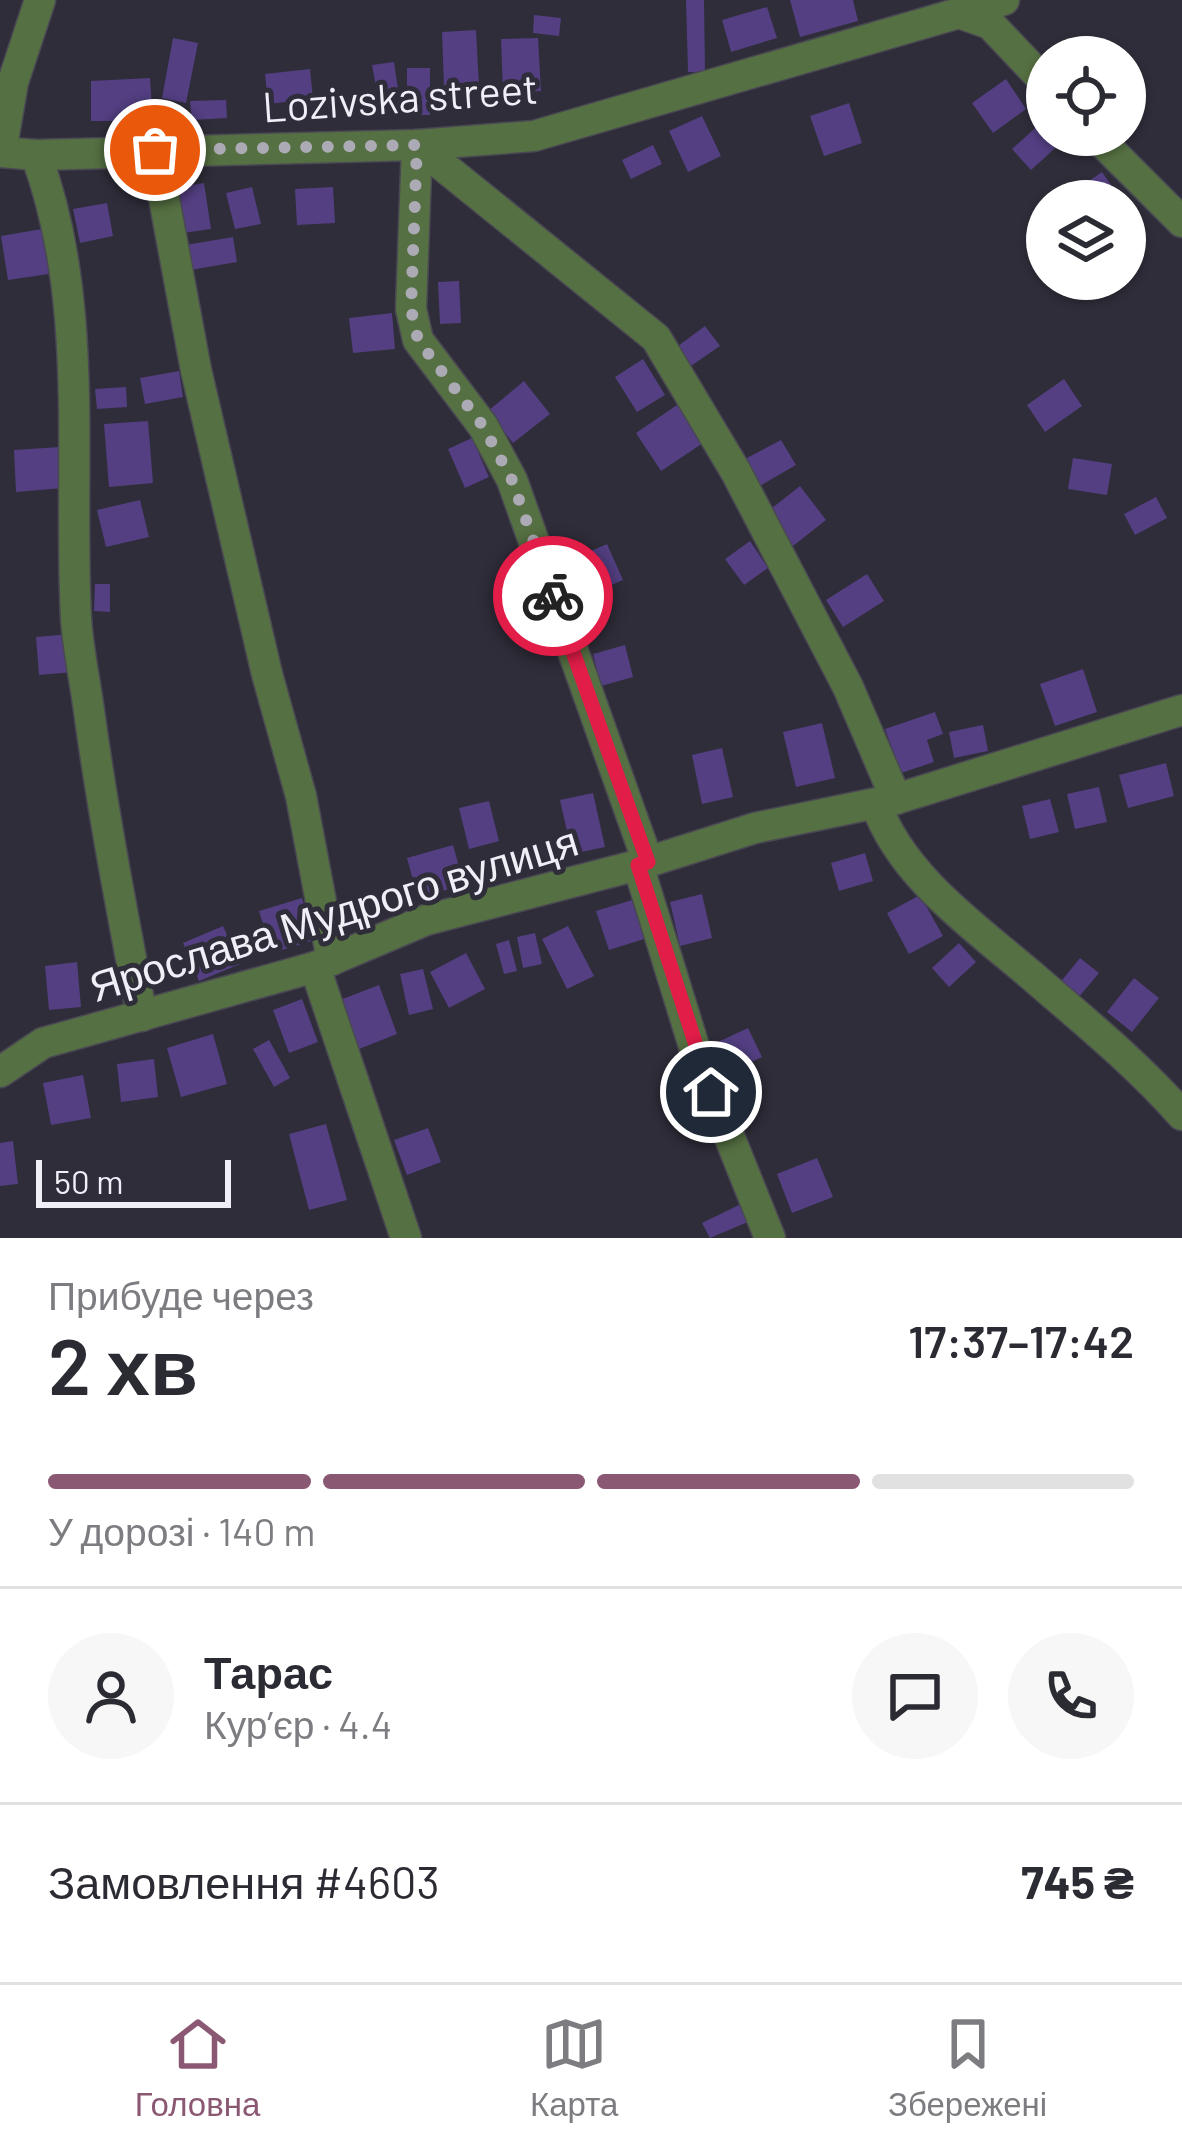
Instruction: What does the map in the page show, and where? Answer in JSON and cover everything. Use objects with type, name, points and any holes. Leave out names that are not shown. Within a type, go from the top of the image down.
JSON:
[{"type":"street","points":[[1,152],[14,82],[40,0]]},
{"type":"street","name":"Lozivska street","points":[[1,152],[417,145],[534,136],[1004,0]]},
{"type":"street","points":[[962,14],[990,24],[1026,62]]},
{"type":"street","points":[[417,145],[656,338],[736,472],[848,687],[886,802],[885,830],[958,914],[1145,1073],[1182,1115]]},
{"type":"street","points":[[417,145],[411,309],[418,340],[483,426],[512,480],[643,864],[697,1056],[770,1238]]},
{"type":"street","points":[[155,150],[196,370],[267,674],[302,796],[323,964],[406,1238]]},
{"type":"street","points":[[36,155],[55,206],[71,344],[77,426],[76,620],[101,797],[142,1016]]},
{"type":"street","points":[[1116,156],[1182,223]]},
{"type":"street","name":"Ярослава Мудрого вулиця","points":[[0,1072],[43,1043],[323,964],[426,920],[643,864],[755,827],[886,802],[1182,710]]},
{"type":"building","points":[[686,0],[704,0],[705,72],[688,72]]},
{"type":"building","points":[[790,0],[853,0],[858,21],[800,37]]},
{"type":"building","points":[[767,7],[777,38],[731,52],[722,20]]},
{"type":"building","points":[[534,15],[561,18],[559,36],[533,33]]},
{"type":"building","points":[[476,30],[479,86],[444,88],[442,32]]},
{"type":"building","points":[[173,38],[198,43],[186,103],[162,98]]},
{"type":"building","points":[[538,38],[541,91],[503,93],[501,39]]},
{"type":"building","points":[[394,62],[398,89],[377,93],[372,65]]},
{"type":"building","points":[[407,68],[430,68],[430,115],[407,115]]},
{"type":"building","points":[[310,69],[313,99],[268,104],[265,74]]},
{"type":"building","points":[[150,78],[153,121],[91,121],[91,81]]},
{"type":"building","points":[[1006,79],[1026,109],[993,133],[972,103]]},
{"type":"building","points":[[226,100],[227,118],[192,120],[190,101]]},
{"type":"building","points":[[849,103],[862,143],[824,156],[810,116]]},
{"type":"building","points":[[702,116],[721,156],[688,172],[669,131]]},
{"type":"building","points":[[1026,136],[1026,156],[1046,156],[1031,170],[1012,149]]},
{"type":"building","points":[[653,145],[662,164],[631,179],[622,160]]},
{"type":"building","points":[[204,183],[211,229],[183,233],[175,188]]},
{"type":"building","points":[[252,187],[261,224],[235,229],[226,193]]},
{"type":"building","points":[[333,187],[335,223],[297,225],[295,189]]},
{"type":"building","points":[[107,203],[113,236],[80,243],[73,209]]},
{"type":"building","points":[[42,229],[49,274],[8,280],[1,236]]},
{"type":"building","points":[[233,237],[237,262],[190,270],[186,245]]},
{"type":"building","points":[[459,281],[461,323],[440,324],[438,282]]},
{"type":"building","points":[[392,313],[395,349],[353,353],[349,318]]},
{"type":"building","points":[[705,326],[720,346],[688,368],[674,349]]},
{"type":"building","points":[[643,359],[665,395],[637,412],[615,377]]},
{"type":"building","points":[[179,371],[183,397],[145,404],[140,378]]},
{"type":"building","points":[[1064,379],[1082,406],[1045,432],[1027,405]]},
{"type":"building","points":[[524,381],[550,414],[513,443],[488,411]]},
{"type":"building","points":[[126,387],[127,407],[97,409],[95,389]]},
{"type":"building","points":[[677,405],[703,443],[661,471],[636,433]]},
{"type":"building","points":[[148,421],[153,483],[109,487],[104,424]]},
{"type":"building","points":[[472,438],[489,477],[465,488],[448,449]]},
{"type":"building","points":[[781,440],[796,465],[758,487],[743,460]]},
{"type":"building","points":[[60,447],[63,488],[16,492],[14,450]]},
{"type":"building","points":[[1073,458],[1112,464],[1107,495],[1068,489]]},
{"type":"building","points":[[800,486],[826,520],[793,546],[767,512]]},
{"type":"building","points":[[1156,497],[1167,518],[1135,535],[1124,514]]},
{"type":"building","points":[[140,500],[149,537],[106,547],[97,510]]},
{"type":"building","points":[[750,541],[768,568],[744,585],[725,559]]},
{"type":"building","points":[[607,544],[623,580],[572,602],[556,566]]},
{"type":"building","points":[[867,574],[884,601],[843,627],[826,600]]},
{"type":"building","points":[[95,584],[110,584],[110,612],[94,611]]},
{"type":"building","points":[[70,634],[73,672],[39,675],[36,637]]},
{"type":"building","points":[[625,645],[633,677],[601,686],[593,654]]},
{"type":"building","points":[[1083,669],[1097,712],[1055,726],[1040,684]]},
{"type":"building","points":[[935,712],[943,734],[927,740],[934,762],[901,773],[885,729]]},
{"type":"building","points":[[822,723],[835,778],[796,787],[783,732]]},
{"type":"building","points":[[983,725],[988,751],[954,758],[949,732]]},
{"type":"building","points":[[722,748],[733,797],[702,804],[692,755]]},
{"type":"building","points":[[1166,763],[1174,796],[1128,808],[1119,775]]},
{"type":"building","points":[[1099,787],[1107,822],[1075,829],[1067,794]]},
{"type":"building","points":[[593,793],[605,847],[572,854],[560,800]]},
{"type":"building","points":[[1050,799],[1059,832],[1030,839],[1022,806]]},
{"type":"building","points":[[489,801],[499,841],[469,849],[459,808]]},
{"type":"building","points":[[453,845],[464,885],[418,898],[407,858]]},
{"type":"building","points":[[865,853],[873,881],[839,891],[831,863]]},
{"type":"building","points":[[702,894],[712,938],[680,946],[670,902]]},
{"type":"building","points":[[920,895],[943,936],[909,954],[887,913]]},
{"type":"building","points":[[302,898],[315,940],[272,953],[259,911]]},
{"type":"building","points":[[632,900],[644,939],[609,950],[596,911]]},
{"type":"building","points":[[223,926],[240,964],[199,981],[183,943]]},
{"type":"building","points":[[568,926],[594,976],[567,989],[542,939]]},
{"type":"building","points":[[535,933],[542,964],[523,968],[517,937]]},
{"type":"building","points":[[509,940],[517,971],[504,974],[496,944]]},
{"type":"building","points":[[959,943],[976,962],[949,987],[932,968]]},
{"type":"building","points":[[466,953],[485,989],[449,1008],[430,972]]},
{"type":"building","points":[[1080,958],[1099,973],[1078,998],[1059,984]]},
{"type":"building","points":[[77,962],[81,1007],[49,1010],[45,966]]},
{"type":"building","points":[[423,969],[433,1009],[409,1015],[400,974]]},
{"type":"building","points":[[1134,978],[1159,998],[1132,1032],[1107,1012]]},
{"type":"building","points":[[379,985],[397,1034],[359,1049],[340,1000]]},
{"type":"building","points":[[302,999],[318,1042],[289,1053],[273,1010]]},
{"type":"building","points":[[748,1028],[762,1057],[723,1075],[709,1046]]},
{"type":"building","points":[[213,1034],[227,1084],[181,1097],[167,1048]]},
{"type":"building","points":[[269,1040],[290,1078],[274,1087],[253,1049]]},
{"type":"building","points":[[154,1059],[158,1097],[121,1102],[117,1064]]},
{"type":"building","points":[[83,1075],[91,1118],[51,1125],[43,1083]]},
{"type":"building","points":[[326,1124],[347,1200],[309,1210],[289,1134]]},
{"type":"building","points":[[428,1128],[441,1162],[407,1175],[394,1140]]},
{"type":"building","points":[[13,1141],[18,1184],[0,1186],[0,1143]]},
{"type":"building","points":[[817,1158],[833,1197],[792,1213],[777,1174]]},
{"type":"building","points":[[741,1204],[750,1221],[710,1238],[702,1223]]},
{"type":"way so far","points":[[155,150],[417,145],[411,309],[418,340],[483,426],[512,480],[553,596]]},
{"type":"route","points":[[553,596],[648,862],[638,865],[711,1092]]}]
